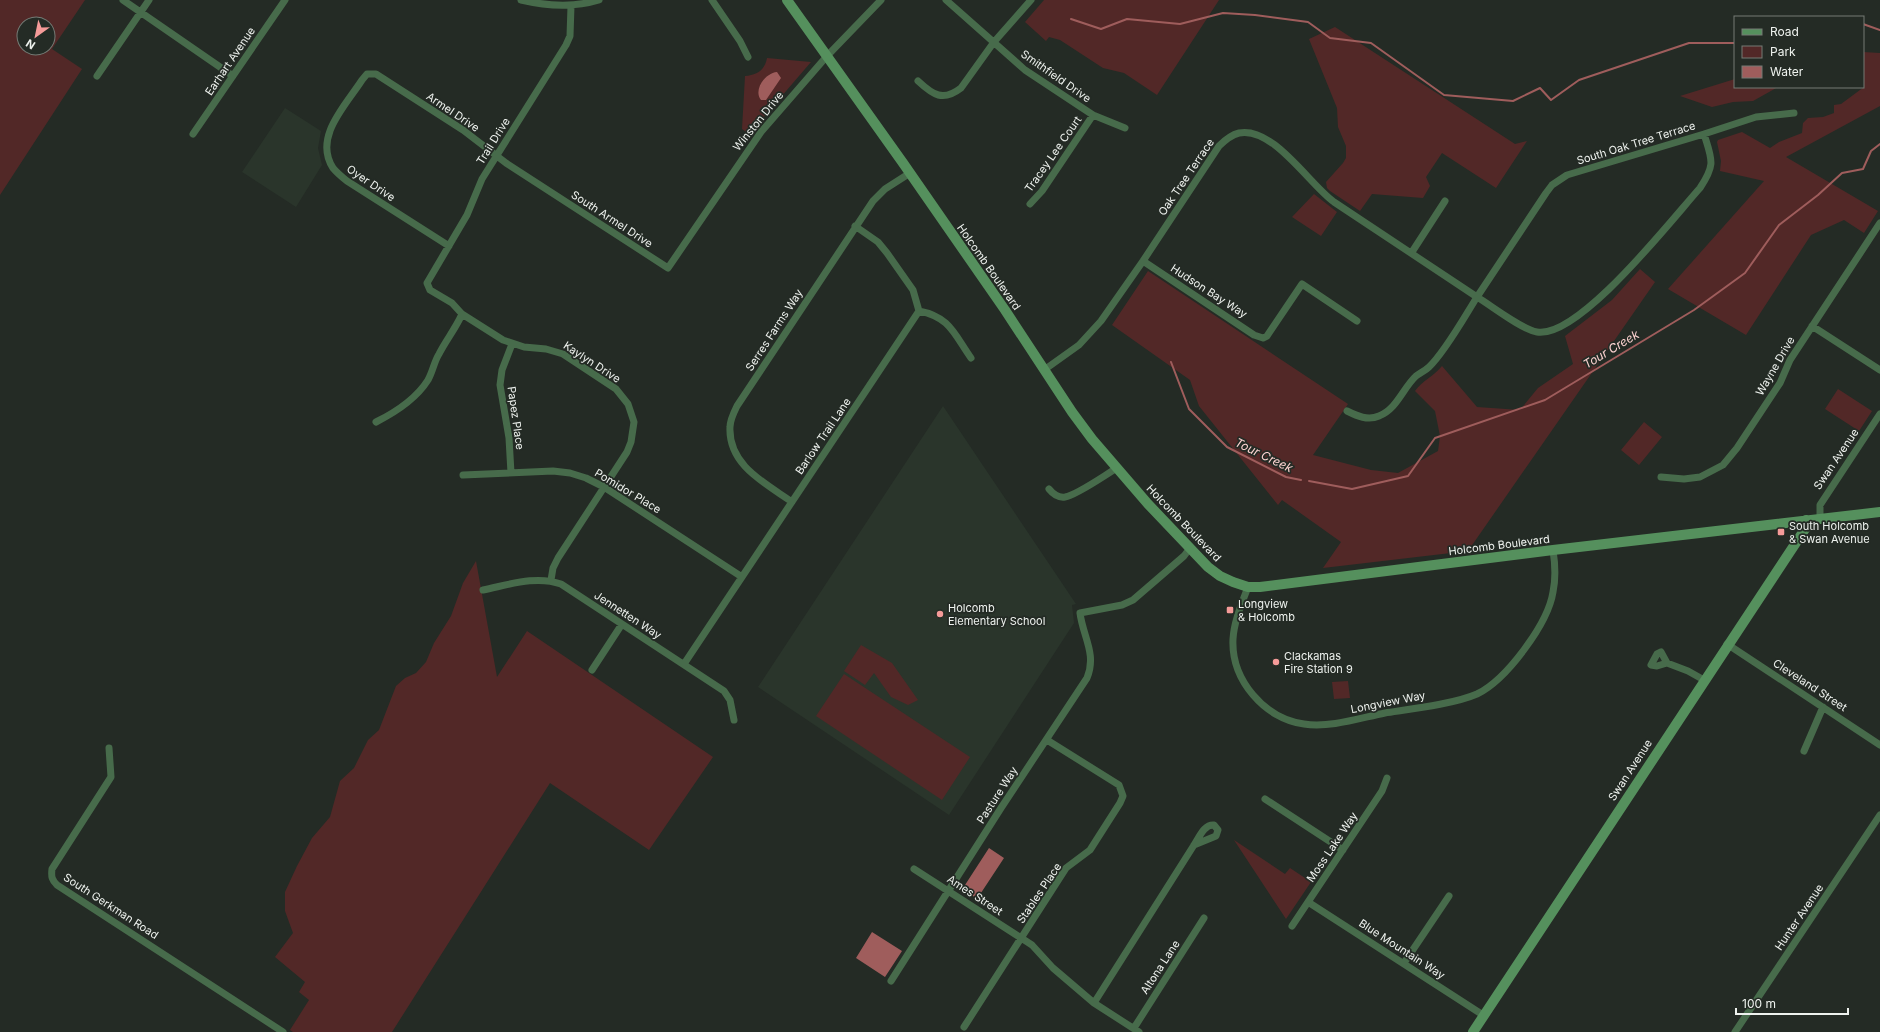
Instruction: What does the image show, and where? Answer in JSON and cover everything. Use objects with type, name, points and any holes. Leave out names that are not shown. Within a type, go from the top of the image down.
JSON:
[{"type":"street","points":[[123,0],[233,76]]},
{"type":"street","points":[[97,76],[149,0]]},
{"type":"street","name":"Earhart Avenue","points":[[194,134],[285,0]]},
{"type":"street","points":[[521,0],[541,4],[571,6],[599,0]]},
{"type":"street","points":[[712,0],[740,42],[748,57]]},
{"type":"street","name":"Holcomb Boulevard","points":[[788,0],[1005,310],[1080,424],[1117,468],[1201,560],[1220,576],[1248,587],[1278,585],[1553,550],[1880,512]]},
{"type":"street","name":"Winston Drive","points":[[668,268],[761,132],[827,56],[881,0]]},
{"type":"street","name":"Smithfield Drive","points":[[946,0],[1025,70],[1093,115],[1125,128]]},
{"type":"street","points":[[918,82],[934,95],[948,95],[961,88],[994,42],[1031,0]]},
{"type":"street","name":"Trail Drive","points":[[428,287],[429,278],[467,216],[482,179],[566,45],[570,36],[571,6]]},
{"type":"street","name":"Armel Drive","points":[[367,74],[376,74],[462,130],[496,156],[544,188]]},
{"type":"street","name":"Oyer Drive","points":[[367,74],[329,130],[326,140],[329,160],[334,170],[347,181],[449,246]]},
{"type":"street","points":[[1704,134],[1756,117],[1794,113]]},
{"type":"street","name":"Tracey Lee Court","points":[[1030,204],[1042,191],[1093,115]]},
{"type":"street","name":"Oak Tree Terrace","points":[[1044,370],[1079,345],[1090,335],[1143,261],[1219,146],[1231,136],[1238,133],[1248,132],[1269,140],[1285,154],[1323,194],[1478,297]]},
{"type":"street","name":"South Oak Tree Terrace","points":[[1704,134],[1711,155],[1712,166],[1708,176],[1700,188],[1608,292],[1561,327],[1552,332],[1538,332],[1527,329],[1478,297],[1546,193],[1558,180],[1567,175],[1704,134]]},
{"type":"street","name":"Serres Farms Way","points":[[792,502],[746,469],[737,457],[731,442],[730,425],[736,406],[873,201],[885,189],[910,173]]},
{"type":"street","name":"South Armel Drive","points":[[544,188],[668,268]]},
{"type":"street","points":[[1412,252],[1445,201]]},
{"type":"street","name":"Wayne Drive","points":[[1661,477],[1684,479],[1700,477],[1723,466],[1737,448],[1780,383],[1790,360],[1880,223]]},
{"type":"street","points":[[855,226],[878,242],[887,253],[913,290],[919,311],[934,314],[944,321],[971,358]]},
{"type":"street","name":"Hudson Bay Way","points":[[1143,261],[1254,334],[1263,338],[1267,336],[1302,284],[1357,321]]},
{"type":"street","name":"Kaylyn Drive","points":[[428,287],[452,304],[462,314],[512,344],[546,349],[563,354],[616,389],[628,404],[634,422],[628,452],[558,558],[552,568],[550,580]]},
{"type":"street","points":[[1347,411],[1362,418],[1371,418],[1379,416],[1389,410],[1416,376],[1429,367],[1438,358],[1478,297]]},
{"type":"street","name":"Barlow Trail Lane","points":[[684,664],[919,311]]},
{"type":"street","points":[[376,422],[395,413],[423,387],[432,372],[439,354],[456,327],[462,314]]},
{"type":"street","points":[[1812,326],[1880,370]]},
{"type":"street","name":"Papez Place","points":[[511,473],[508,438],[500,385],[502,370],[512,344]]},
{"type":"street","name":"Swan Avenue","points":[[1820,519],[1820,505],[1880,414]]},
{"type":"street","points":[[1049,489],[1053,494],[1065,497],[1117,468]]},
{"type":"street","name":"Pomidor Place","points":[[463,475],[554,472],[570,473],[586,478],[604,487],[742,577]]},
{"type":"street","name":"Swan Avenue","points":[[1472,1032],[1727,644],[1805,529],[1806,520]]},
{"type":"street","name":"Pasture Way","points":[[891,981],[1001,808],[1087,678],[1091,667],[1090,650],[1082,628],[1080,613],[1122,605],[1133,600],[1184,556],[1190,548]]},
{"type":"street","name":"Longview Way","points":[[1248,587],[1237,617],[1233,639],[1237,662],[1248,687],[1262,705],[1283,718],[1306,725],[1337,723],[1463,699],[1489,687],[1513,663],[1546,614],[1553,593],[1553,550]]},
{"type":"street","name":"Jennetten Way","points":[[483,590],[538,580],[550,580],[571,590],[724,691],[730,700],[734,720]]},
{"type":"street","points":[[592,670],[622,624]]},
{"type":"street","name":"Cleveland Street","points":[[1727,644],[1880,745]]},
{"type":"street","points":[[1667,663],[1688,671],[1704,680]]},
{"type":"street","points":[[1804,751],[1823,707]]},
{"type":"street","name":"Stables Place","points":[[964,1027],[1066,868],[1090,850],[1123,796],[1118,785],[1047,740]]},
{"type":"street","name":"South Gerkman Road","points":[[109,748],[111,777],[52,869],[52,880],[57,885],[284,1032]]},
{"type":"street","name":"Moss Lake Way","points":[[1292,926],[1382,790],[1387,778]]},
{"type":"street","points":[[1265,799],[1343,850]]},
{"type":"street","name":"Hunter Avenue","points":[[1735,1032],[1880,815]]},
{"type":"street","points":[[1094,1003],[1194,845]]},
{"type":"street","name":"Ames Street","points":[[914,869],[1032,945],[1053,968],[1094,1003],[1136,1030]]},
{"type":"street","points":[[1404,963],[1449,896]]},
{"type":"street","name":"Blue Mountain Way","points":[[1308,902],[1483,1015]]},
{"type":"street","name":"Altona Lane","points":[[1136,1030],[1204,918]]},
{"type":"shaded area","points":[[285,108],[321,131],[318,148],[322,165],[296,207],[242,172]]},
{"type":"shaded area","name":"Holcomb Elementary School","points":[[943,406],[1076,604],[1072,605],[1074,623],[949,815],[758,687]]},
{"type":"green space","points":[[0,0],[85,0],[56,43],[56,16],[16,16],[16,56],[56,56],[56,52],[82,69],[0,195]]},
{"type":"green space","points":[[1044,0],[1219,0],[1157,95],[1124,73],[1103,68],[1060,40],[1049,37],[1046,41],[1025,22]]},
{"type":"green space","points":[[1335,27],[1515,144],[1527,141],[1496,188],[1442,153],[1426,177],[1430,186],[1423,198],[1372,194],[1360,211],[1327,188],[1326,182],[1346,158],[1346,146],[1338,127],[1337,108],[1309,39]]},
{"type":"green space","points":[[1864,52],[1880,53],[1880,106],[1786,157],[1878,211],[1864,233],[1844,220],[1811,235],[1746,335],[1668,289],[1764,181],[1720,171],[1721,161],[1717,142],[1718,140],[1742,132],[1770,148],[1779,142],[1802,133],[1803,123],[1808,118],[1823,117],[1834,113],[1834,105],[1841,104],[1864,88]]},
{"type":"green space","points":[[767,58],[811,62],[749,134],[742,129],[745,76],[760,71]]},
{"type":"green space","points":[[1734,79],[1734,88],[1776,88],[1753,101],[1733,102],[1712,107],[1680,96]]},
{"type":"green space","points":[[1314,194],[1337,212],[1321,236],[1292,217]]},
{"type":"green space","points":[[1640,269],[1655,282],[1468,551],[1323,568],[1341,542],[1282,500],[1278,505],[1199,406],[1190,380],[1112,325],[1148,271],[1348,404],[1313,455],[1371,470],[1398,473],[1438,451],[1440,436],[1435,411],[1415,391],[1442,366],[1477,407],[1520,410],[1538,388],[1573,364],[1565,336],[1612,300]]},
{"type":"green space","points":[[1838,389],[1872,411],[1859,431],[1825,409]]},
{"type":"green space","points":[[1644,422],[1662,437],[1639,465],[1621,450]]},
{"type":"green space","points":[[476,561],[497,677],[527,631],[713,757],[649,850],[550,783],[392,1032],[293,1032],[290,1030],[309,1000],[299,992],[305,982],[275,957],[293,933],[285,911],[285,892],[312,838],[330,817],[340,781],[354,768],[368,740],[379,730],[396,686],[405,678],[416,673],[426,662],[434,643],[451,616],[463,583]]},
{"type":"green space","points":[[861,645],[892,663],[918,700],[908,705],[891,697],[874,673],[865,685],[844,671]]},
{"type":"green space","points":[[844,674],[970,757],[942,800],[816,716]]},
{"type":"green space","points":[[1348,681],[1350,698],[1334,699],[1332,682]]},
{"type":"green space","points":[[1234,840],[1285,874],[1290,868],[1311,882],[1286,919]]},
{"type":"water","points":[[777,72],[781,78],[766,100],[761,100],[758,92],[759,87],[768,75]]},
{"type":"water","points":[[989,848],[1004,858],[977,899],[966,891],[965,885]]},
{"type":"water","points":[[872,932],[902,951],[885,977],[856,958]]},
{"type":"waterway","points":[[1071,19],[1101,29],[1127,19],[1180,24],[1223,13],[1255,15],[1308,22],[1330,38],[1371,43],[1444,95],[1513,101],[1540,88],[1551,100],[1579,80],[1689,43],[1734,43]]},
{"type":"waterway","points":[[1864,24],[1880,30]]},
{"type":"waterway","name":"Tour Creek","points":[[1309,481],[1352,489],[1408,476],[1435,438],[1545,400],[1694,310],[1745,273],[1779,225],[1818,195],[1842,173],[1863,169],[1871,151],[1880,144]]},
{"type":"waterway","name":"Tour Creek","points":[[1171,362],[1189,409],[1227,447],[1286,477],[1301,480]]},
{"type":"place","name":"South Holcomb & Swan Avenue","points":[[1781,532]]},
{"type":"place","name":"Longview & Holcomb","points":[[1230,610]]},
{"type":"place","name":"Holcomb Elementary School","points":[[940,614]]},
{"type":"place","name":"Clackamas Fire Station 9","points":[[1276,662]]}]
